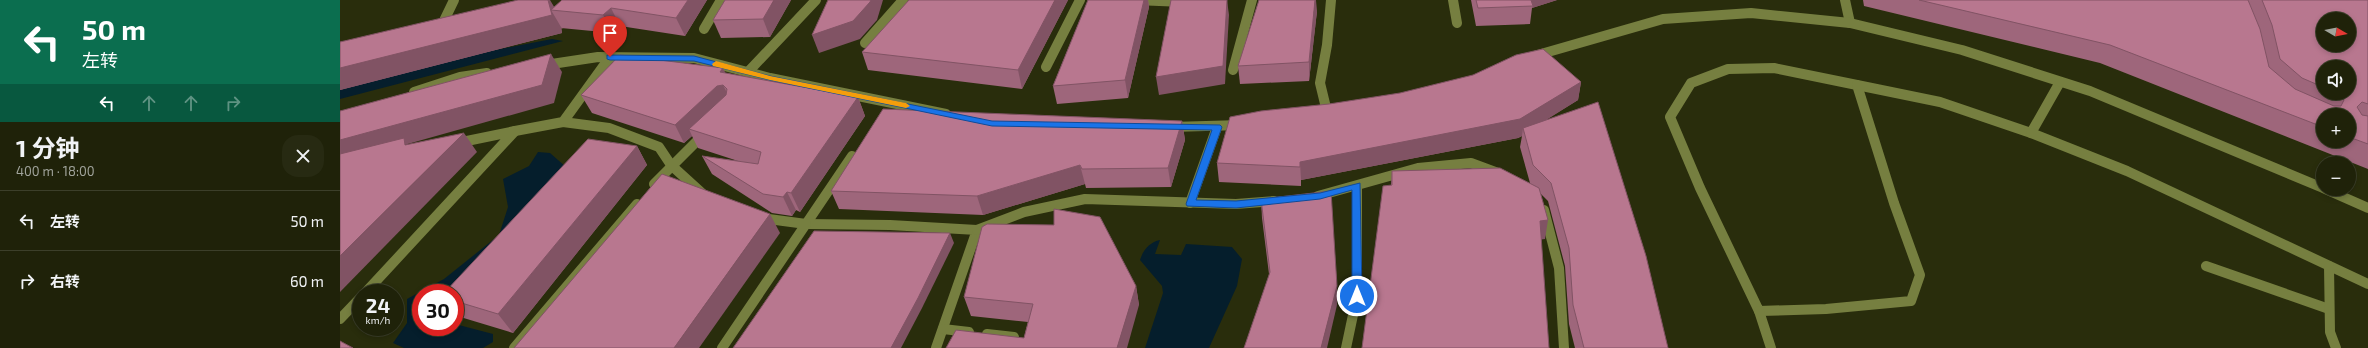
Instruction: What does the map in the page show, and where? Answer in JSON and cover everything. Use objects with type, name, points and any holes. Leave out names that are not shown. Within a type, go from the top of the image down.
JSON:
[{"type":"street","points":[[454,0],[435,31],[454,27]]},
{"type":"street","points":[[704,29],[721,0]]},
{"type":"street","points":[[748,72],[816,0]]},
{"type":"street","points":[[865,43],[903,0]]},
{"type":"street","points":[[1046,68],[1080,0]]},
{"type":"street","points":[[1135,0],[1194,2]]},
{"type":"street","points":[[1233,70],[1252,0]]},
{"type":"street","points":[[1328,116],[1320,83],[1327,45],[1331,0]]},
{"type":"street","points":[[1453,0],[1457,23]]},
{"type":"street","points":[[1845,0],[1850,23]]},
{"type":"street","points":[[1528,59],[1540,53],[1663,19],[1751,13],[1850,23],[1962,50],[2090,91],[2316,186]]},
{"type":"street","points":[[563,122],[610,57]]},
{"type":"street","points":[[536,66],[610,57],[694,58],[748,72],[954,116]]},
{"type":"street","points":[[1771,348],[1759,310],[1700,188],[1670,117],[1691,83],[1728,69],[1774,68],[1940,102],[2031,133],[2127,171],[2368,284]]},
{"type":"street","points":[[407,94],[460,77],[498,71]]},
{"type":"street","points":[[2031,133],[2060,82]]},
{"type":"street","points":[[1759,310],[1826,309],[1911,300],[1920,275],[1894,203],[1857,84]]},
{"type":"street","points":[[447,144],[563,122],[609,128],[659,147],[671,165],[709,200],[716,202]]},
{"type":"street","points":[[514,348],[671,165],[714,124]]},
{"type":"street","points":[[1162,126],[1217,127],[1249,124]]},
{"type":"street","points":[[1190,204],[1217,127]]},
{"type":"street","points":[[372,284],[515,132]]},
{"type":"street","points":[[722,348],[852,156]]},
{"type":"street","points":[[1304,198],[1320,196],[1418,168],[1471,163],[1508,176]]},
{"type":"street","points":[[1346,348],[1357,296],[1357,186]]},
{"type":"street","points":[[2340,196],[2368,208]]},
{"type":"street","points":[[1537,198],[1542,203],[1559,268],[1564,348]]},
{"type":"street","points":[[748,215],[806,224],[890,225],[977,230],[1024,212],[1085,199],[1190,204],[1236,204],[1282,200]]},
{"type":"street","points":[[936,348],[977,230]]},
{"type":"street","points":[[2206,266],[2329,310]]},
{"type":"street","points":[[2329,266],[2330,332],[2336,348]]},
{"type":"street","points":[[340,319],[352,306]]},
{"type":"street","points":[[943,329],[1014,337]]},
{"type":"water","points":[[552,39],[563,41],[340,99],[340,89],[495,50]]},
{"type":"water","points":[[538,152],[550,153],[566,167],[464,292],[464,284],[435,284],[444,279],[499,235],[508,207],[503,179],[529,166]]},
{"type":"water","points":[[1160,240],[1155,254],[1181,255],[1186,244],[1232,247],[1242,259],[1237,286],[1209,348],[1145,348],[1163,293],[1162,286],[1140,260],[1147,247]]},
{"type":"water","points":[[412,296],[412,336],[464,336],[464,326],[493,334],[493,342],[483,348],[404,348],[393,343],[398,336],[404,336],[404,327],[407,323],[407,299]]},
{"type":"building","points":[[518,0],[548,0],[552,15],[340,68],[340,42]]},
{"type":"building","points":[[562,0],[688,0],[676,18],[611,8],[603,15],[551,10]]},
{"type":"building","points":[[725,0],[774,0],[763,19],[713,20]]},
{"type":"building","points":[[828,0],[871,0],[853,21],[812,35]]},
{"type":"building","points":[[909,0],[1055,0],[1018,70],[862,52]]},
{"type":"building","points":[[1088,0],[1144,0],[1125,80],[1053,86]]},
{"type":"building","points":[[1171,0],[1227,0],[1223,66],[1156,77]]},
{"type":"building","points":[[1259,0],[1315,0],[1309,62],[1238,66]]},
{"type":"building","points":[[1476,0],[1531,0],[1533,6],[1478,8]]},
{"type":"building","points":[[1919,0],[2248,0],[2260,29],[2269,67],[2295,89],[2316,98],[2316,100],[2320,100],[2334,106],[2341,106],[2344,100],[2356,100],[2356,60],[2316,60],[2316,84],[2302,78],[2280,59],[2272,25],[2262,0],[2368,0],[2368,104],[2362,102],[2357,107],[2362,115],[2368,116],[2368,144],[2356,140],[2356,108],[2316,108],[2316,124],[2110,45]]},
{"type":"building","points":[[1543,49],[1581,82],[1520,119],[1300,162],[1300,167],[1217,163],[1230,117],[1261,111],[1329,104],[1400,93],[1473,75],[1516,55]]},
{"type":"building","points":[[551,54],[542,85],[340,140],[340,111]]},
{"type":"building","points":[[620,55],[723,68],[720,72],[858,97],[791,193],[787,192],[783,197],[763,194],[702,156],[758,164],[761,152],[689,129],[726,95],[727,89],[723,85],[717,86],[675,125],[581,95]]},
{"type":"building","points":[[1598,102],[1646,256],[1668,348],[1584,348],[1573,305],[1569,248],[1551,183],[1533,165],[1523,128]]},
{"type":"building","points":[[883,109],[1182,121],[1168,168],[1082,169],[1080,165],[977,196],[831,191]]},
{"type":"building","points":[[464,133],[340,256],[340,154],[404,138],[405,145]]},
{"type":"building","points":[[588,139],[637,146],[498,314],[464,304],[464,284],[452,284]]},
{"type":"building","points":[[1500,168],[1539,188],[1548,220],[1540,221],[1549,348],[1362,348],[1383,186],[1392,185],[1392,171]]},
{"type":"building","points":[[662,174],[770,214],[674,348],[514,348]]},
{"type":"building","points":[[1331,191],[1337,286],[1321,348],[1244,348],[1270,272],[1261,199]]},
{"type":"building","points":[[1054,209],[1100,217],[1136,286],[1117,348],[946,348],[956,330],[1024,338],[1033,304],[964,297],[982,227],[987,224],[1054,225]]},
{"type":"building","points":[[814,231],[950,233],[891,348],[733,348]]},
{"type":"building","points":[[340,341],[353,348],[340,348]]},
{"type":"slow traffic","points":[[716,64],[770,78],[906,106]]},
{"type":"route","points":[[610,57],[694,58],[770,78],[992,124],[1217,127],[1190,204],[1236,204],[1320,196],[1357,186],[1357,296]]}]
